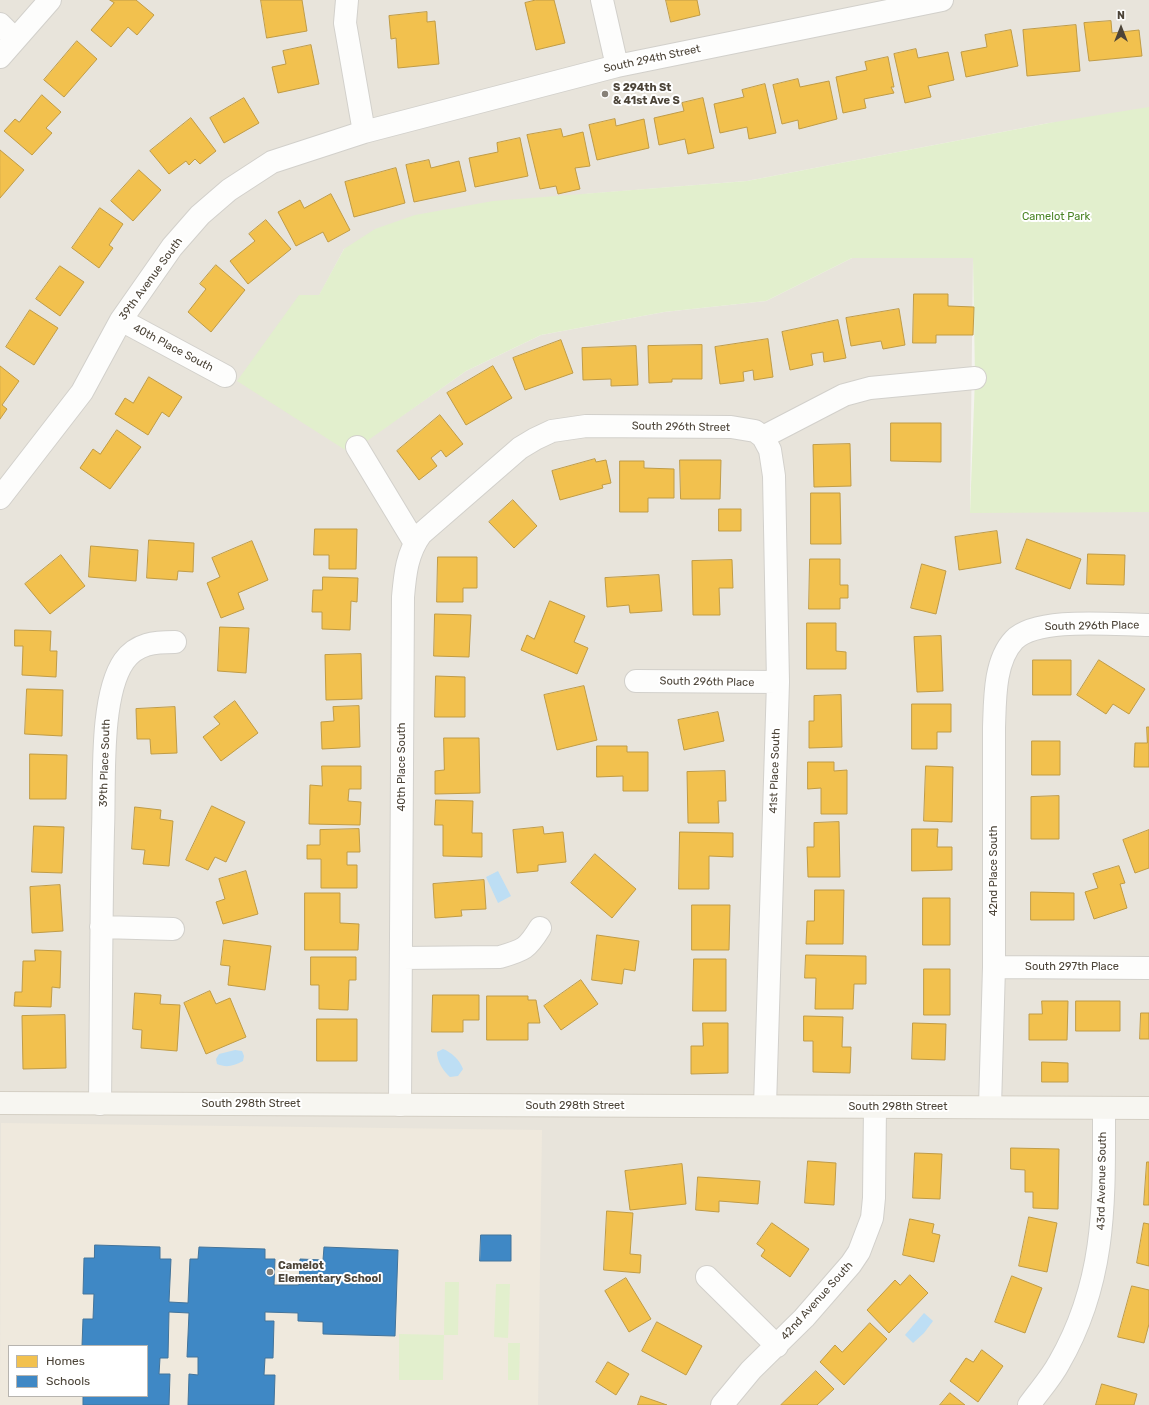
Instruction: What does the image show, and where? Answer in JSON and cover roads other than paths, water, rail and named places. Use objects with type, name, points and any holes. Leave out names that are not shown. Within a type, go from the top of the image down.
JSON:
[{"type":"street","points":[[0,57],[8,31],[50,0]]},
{"type":"street","points":[[347,0],[345,24],[364,132]]},
{"type":"street","points":[[602,0],[617,66]]},
{"type":"street","name":"South 294th Street","points":[[364,132],[617,66],[942,0]]},
{"type":"street","name":"39th Avenue South","points":[[0,498],[82,392],[121,320],[172,247],[200,215],[229,190],[272,162],[364,132]]},
{"type":"street","name":"40th Place South","points":[[121,320],[225,376]]},
{"type":"street","points":[[763,437],[844,395],[870,388],[975,378]]},
{"type":"street","name":"South 296th Street","points":[[414,543],[428,527],[520,448],[552,431],[586,426],[731,427],[755,431],[763,437]]},
{"type":"street","name":"41st Place South","points":[[763,437],[770,450],[774,476],[778,682],[765,1106]]},
{"type":"street","points":[[357,447],[414,543]]},
{"type":"street","name":"40th Place South","points":[[400,1105],[402,958],[402,616],[406,570],[414,543]]},
{"type":"street","name":"South 296th Place","points":[[1014,640],[1034,628],[1046,626],[1149,625]]},
{"type":"street","name":"42nd Place South","points":[[990,1107],[994,967],[994,710],[1001,664],[1007,650],[1014,640]]},
{"type":"street","name":"39th Place South","points":[[100,1104],[101,927],[107,715],[113,684],[124,661],[132,652],[141,646],[176,642]]},
{"type":"street","name":"South 296th Place","points":[[636,681],[778,682]]},
{"type":"street","points":[[101,927],[173,929]]},
{"type":"street","points":[[402,958],[500,956],[515,952],[530,944],[540,928]]},
{"type":"street","name":"South 297th Place","points":[[994,967],[1149,968]]},
{"type":"street","name":"South 298th Street","points":[[0,1103],[1149,1108]]},
{"type":"street","name":"42nd Avenue South","points":[[722,1405],[752,1370],[804,1318],[850,1264],[865,1239],[872,1218],[874,1198],[875,1107]]},
{"type":"street","name":"43rd Avenue South","points":[[1029,1405],[1059,1364],[1068,1345],[1090,1288],[1097,1261],[1103,1218],[1104,1108]]},
{"type":"street","points":[[706,1277],[777,1346]]},
{"type":"water","points":[[498,871],[511,896],[498,903],[486,877]]},
{"type":"water","points":[[443,1049],[449,1052],[460,1062],[463,1069],[458,1076],[450,1077],[441,1066],[437,1052]]},
{"type":"water","points":[[235,1050],[242,1051],[244,1056],[243,1061],[230,1066],[217,1064],[216,1059],[219,1054]]},
{"type":"water","points":[[924,1313],[933,1321],[924,1333],[913,1343],[905,1335]]},
{"type":"place","name":"S 294th St & 41st Ave S","points":[[605,94]]},
{"type":"place","name":"Camelot Elementary School","points":[[270,1272]]},
{"type":"park label","name":"Camelot Park","points":[[1056,217]]}]
